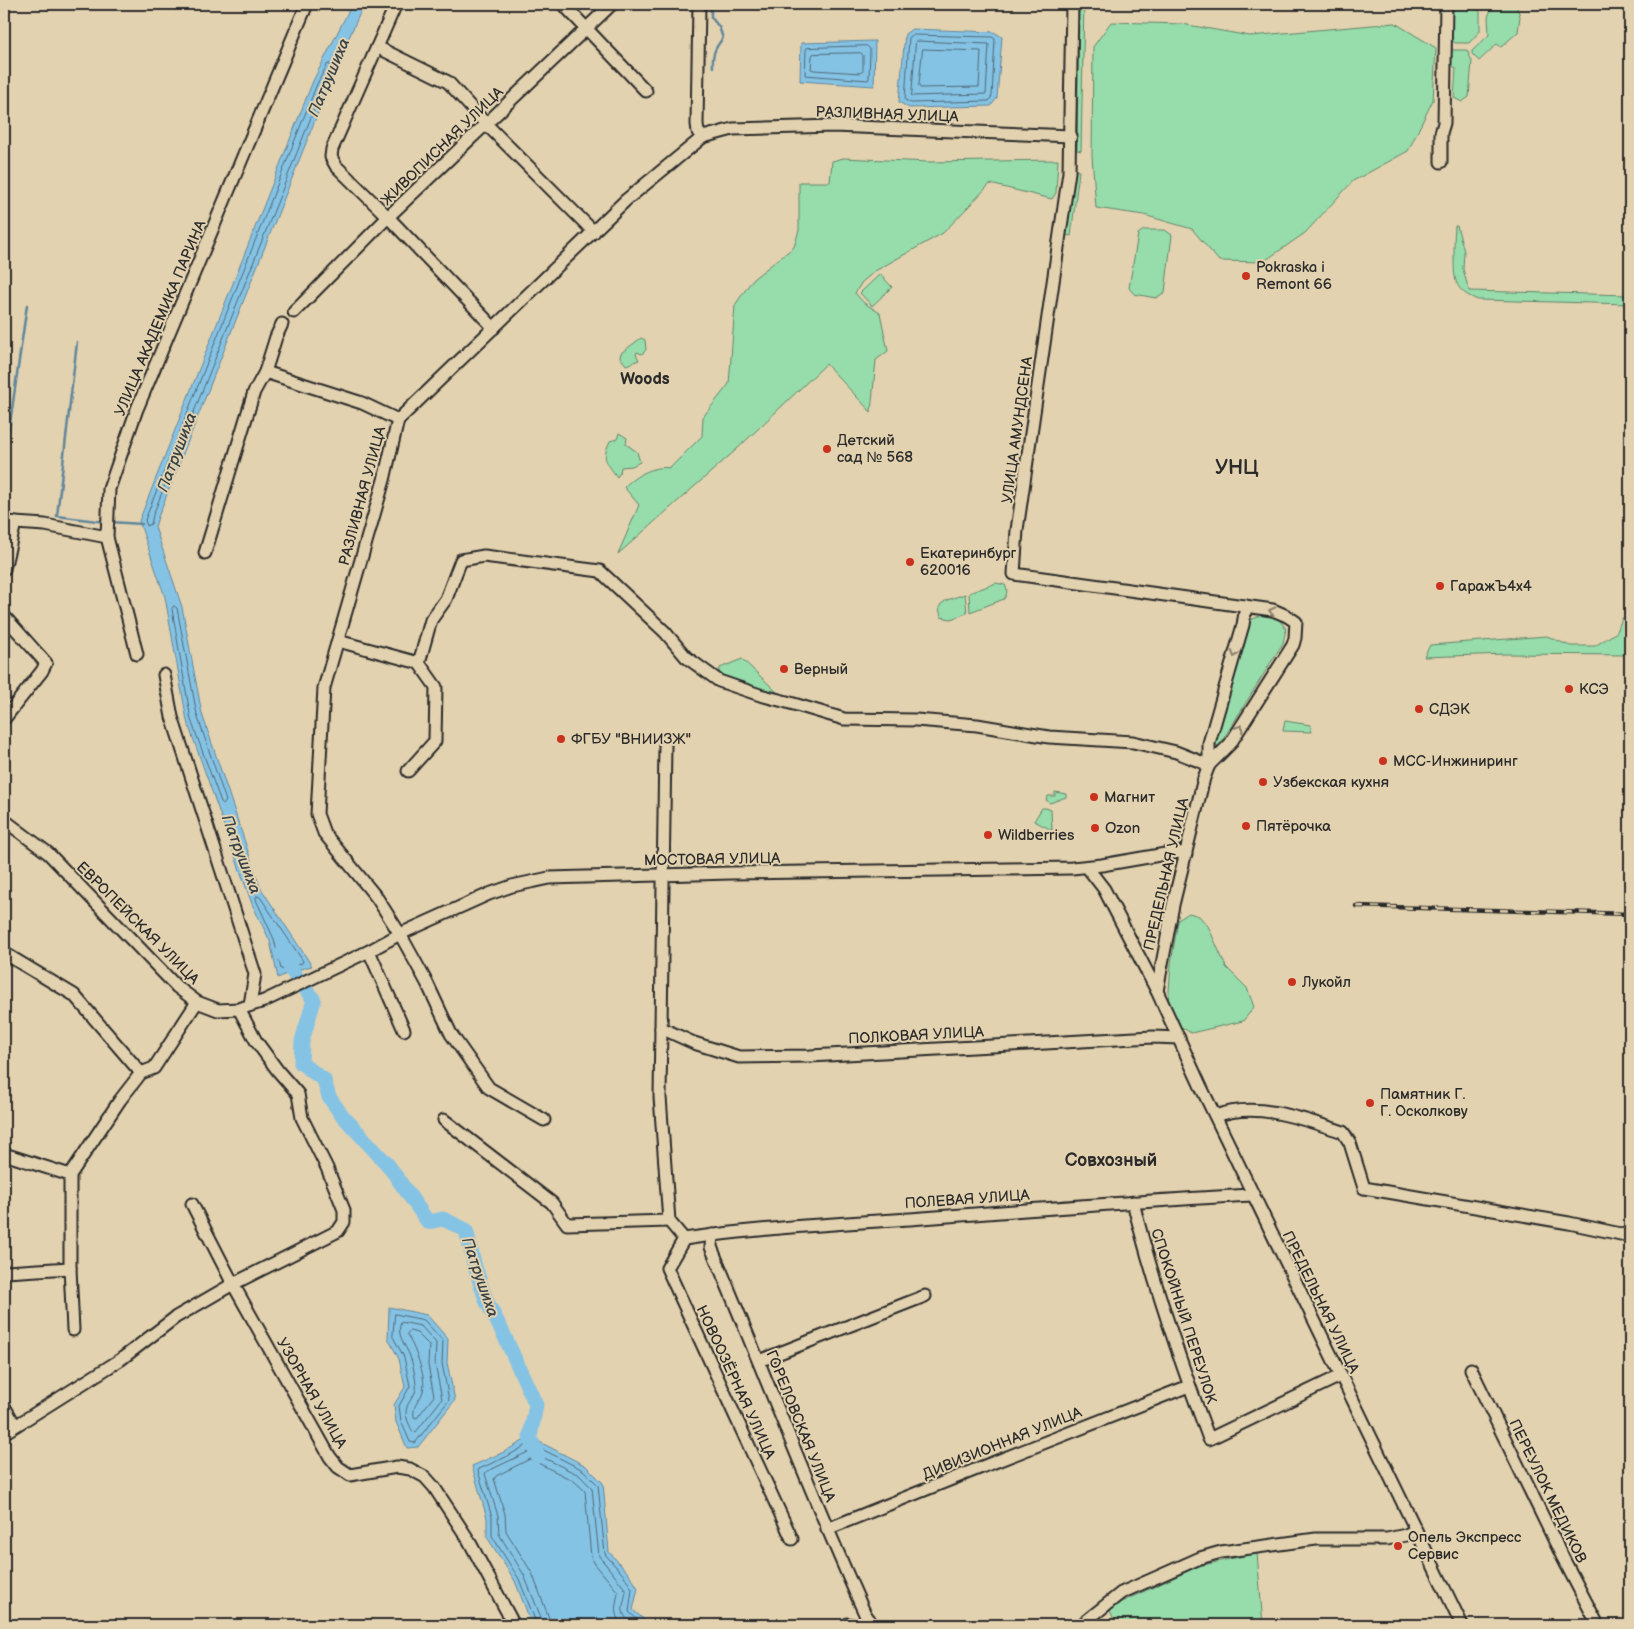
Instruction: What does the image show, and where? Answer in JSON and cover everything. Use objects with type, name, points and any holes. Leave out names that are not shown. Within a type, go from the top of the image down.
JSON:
[{"type":"street","name":"УЛИЦА АКАДЕМИКА ПАРИНА","points":[[137,654],[107,537],[109,489],[136,409],[307,4]]},
{"type":"street","points":[[396,4],[332,149],[331,157],[336,166],[494,328]]},
{"type":"street","points":[[563,4],[646,91]]},
{"type":"street","name":"ЖИВОПИСНАЯ УЛИЦА","points":[[294,312],[388,218],[612,4]]},
{"type":"street","points":[[699,4],[697,124],[698,132],[703,137]]},
{"type":"street","name":"УЛИЦА АМУНДСЕНА","points":[[1072,4],[1069,172],[1018,530],[1014,574],[1273,610],[1288,616],[1296,622],[1296,638],[1293,645],[1230,744],[1209,765]]},
{"type":"street","points":[[1441,162],[1441,133],[1444,123],[1446,4]]},
{"type":"street","points":[[377,47],[448,82],[486,124],[594,232]]},
{"type":"street","name":"РАЗЛИВНАЯ УЛИЦА","points":[[544,1120],[489,1088],[451,1034],[427,983],[400,934],[377,898],[324,833],[317,814],[324,688],[384,480],[398,420],[626,200],[703,137],[734,129],[834,126],[1071,136]]},
{"type":"street","points":[[205,554],[254,392],[265,372],[282,324]]},
{"type":"street","points":[[265,372],[362,403],[398,420]]},
{"type":"street","points":[[4,570],[10,522],[46,526],[107,537]]},
{"type":"street","points":[[419,663],[431,620],[446,599],[461,560],[484,556],[600,571],[665,632],[686,657],[719,681],[844,720],[924,721],[978,725],[1049,737],[1133,742],[1176,752],[1209,765]]},
{"type":"street","name":"ПРЕДЕЛЬНАЯ УЛИЦА","points":[[1157,991],[1173,905],[1209,765],[1209,743],[1243,625],[1246,606]]},
{"type":"street","points":[[4,616],[46,664],[4,719]]},
{"type":"street","points":[[338,641],[419,663],[436,687],[435,741],[408,771]]},
{"type":"street","points":[[4,1433],[120,1360],[176,1317],[233,1284],[338,1231],[344,1222],[344,1210],[327,1168],[302,1118],[298,1094],[256,1041],[244,1007],[255,974],[172,718],[164,675]]},
{"type":"street","points":[[665,744],[660,1097],[668,1221],[684,1239]]},
{"type":"street","name":"ЕВРОПЕЙСКАЯ УЛИЦА","points":[[4,820],[48,853],[154,965],[177,987],[197,1002],[218,1010],[244,1007],[264,1001]]},
{"type":"street","name":"МОСТОВАЯ УЛИЦА","points":[[264,1001],[369,951],[400,934],[489,894],[512,886],[549,878],[1087,867],[1178,852],[1186,854]]},
{"type":"street","name":"ПРЕДЕЛЬНАЯ УЛИЦА","points":[[1087,867],[1104,889],[1157,991],[1340,1376],[1462,1625]]},
{"type":"street","points":[[369,951],[404,1030]]},
{"type":"street","points":[[4,953],[74,995],[141,1073]]},
{"type":"street","points":[[72,1330],[70,1175],[120,1100],[141,1073],[154,1068],[197,1002]]},
{"type":"street","name":"ПОЛКОВАЯ УЛИЦА","points":[[661,1028],[694,1043],[739,1057],[810,1056],[1153,1037],[1179,1038]]},
{"type":"street","points":[[1216,1116],[1227,1112],[1262,1110],[1343,1132],[1350,1143],[1364,1188],[1570,1223],[1630,1236]]},
{"type":"street","points":[[444,1120],[552,1203],[567,1224],[668,1221]]},
{"type":"street","points":[[4,1154],[70,1175]]},
{"type":"street","name":"ПОЛЕВАЯ УЛИЦА","points":[[684,1239],[712,1235],[1133,1202],[1253,1195]]},
{"type":"street","name":"СПОКОЙНЫЙ ПЕРЕУЛОК","points":[[1133,1202],[1147,1259],[1189,1386],[1209,1439],[1340,1376]]},
{"type":"street","name":"УЗОРНАЯ УЛИЦА","points":[[192,1204],[233,1284],[330,1457],[338,1467],[350,1475],[397,1467],[410,1469],[425,1477],[434,1486],[468,1539],[514,1625]]},
{"type":"street","name":"ГОРЕЛОВСКАЯ УЛИЦА","points":[[712,1235],[711,1248],[760,1361],[827,1529],[865,1614],[873,1625]]},
{"type":"street","name":"НОВООЗЁРНАЯ УЛИЦА","points":[[684,1239],[667,1268],[792,1539]]},
{"type":"street","points":[[6,1272],[70,1268]]},
{"type":"street","points":[[760,1361],[925,1296]]},
{"type":"street","name":"ПЕРЕУЛОК МЕДИКОВ","points":[[1471,1369],[1563,1558],[1598,1625]]},
{"type":"street","name":"ДИВИЗИОННАЯ УЛИЦА","points":[[827,1529],[1189,1386]]},
{"type":"street","points":[[4,1406],[16,1425]]},
{"type":"street","points":[[1081,1625],[1121,1593],[1200,1558],[1221,1552],[1316,1539],[1387,1539],[1406,1535],[1415,1530]]},
{"type":"green space","points":[[1079,4],[1084,4],[1081,151],[1077,150]]},
{"type":"green space","points":[[1457,6],[1476,6],[1480,12],[1480,31],[1469,43],[1455,43],[1451,39],[1452,11]]},
{"type":"green space","points":[[1492,7],[1517,7],[1520,16],[1518,32],[1501,47],[1497,44],[1479,61],[1472,54],[1472,51],[1489,35],[1488,17]]},
{"type":"green space","points":[[1111,22],[1182,24],[1250,36],[1395,23],[1436,48],[1433,100],[1408,151],[1353,181],[1305,233],[1263,262],[1219,261],[1192,229],[1144,215],[1096,208],[1092,156],[1093,47]]},
{"type":"green space","points":[[1450,50],[1467,50],[1472,61],[1469,97],[1462,102],[1454,98],[1456,68],[1450,64]]},
{"type":"green space","points":[[843,158],[928,162],[1058,160],[1056,193],[1052,199],[990,184],[943,233],[875,271],[862,282],[855,293],[864,303],[880,313],[888,351],[876,360],[871,412],[826,364],[737,449],[618,554],[639,505],[624,487],[645,472],[658,468],[670,468],[702,436],[703,417],[729,384],[735,305],[753,279],[794,247],[799,230],[799,182],[830,182],[832,161]]},
{"type":"green space","points":[[1074,170],[1079,171],[1071,236],[1066,235]]},
{"type":"green space","points":[[1455,226],[1457,226],[1464,251],[1463,269],[1469,291],[1630,295],[1630,304],[1478,300],[1470,297],[1457,284],[1454,259]]},
{"type":"green space","points":[[1144,230],[1165,230],[1172,235],[1165,292],[1156,298],[1134,294],[1129,288],[1138,234]]},
{"type":"green space","points":[[880,274],[892,287],[872,306],[860,293]]},
{"type":"green space","points":[[641,338],[645,340],[646,350],[642,354],[637,352],[639,360],[626,365],[620,357],[621,353]]},
{"type":"green space","points":[[619,433],[627,438],[626,444],[637,452],[640,462],[632,466],[621,467],[617,477],[605,457],[610,441],[617,439]]},
{"type":"green space","points":[[996,583],[1006,587],[1007,592],[1004,599],[970,612],[969,593]]},
{"type":"green space","points":[[965,594],[967,613],[951,619],[941,617],[939,608],[941,604]]},
{"type":"green space","points":[[1261,615],[1279,619],[1286,629],[1283,643],[1219,746],[1214,744],[1249,621]]},
{"type":"green space","points":[[1622,618],[1630,618],[1630,655],[1505,654],[1424,657],[1430,645],[1547,636],[1570,646],[1595,646],[1617,632]]},
{"type":"green space","points":[[742,659],[777,692],[776,694],[723,677],[719,672],[720,668]]},
{"type":"green space","points":[[1285,721],[1310,725],[1312,732],[1283,731]]},
{"type":"green space","points":[[1055,792],[1066,794],[1066,797],[1050,803],[1046,800],[1048,796],[1055,796]]},
{"type":"green space","points":[[1042,808],[1051,810],[1052,830],[1034,821]]},
{"type":"green space","points":[[1189,913],[1199,916],[1208,926],[1226,967],[1247,988],[1254,1007],[1243,1021],[1191,1033],[1180,1026],[1168,1004],[1171,964],[1178,920]]},
{"type":"green space","points":[[1257,1553],[1263,1625],[1116,1625],[1109,1608],[1199,1566]]},
{"type":"water","points":[[352,4],[364,4],[338,62],[155,527],[182,607],[202,714],[260,887],[312,966],[292,971],[278,978],[270,941],[252,904],[187,721],[165,597],[139,521],[313,81]]},
{"type":"water","points":[[912,29],[994,32],[1002,37],[997,98],[991,106],[909,108],[899,102],[905,34]]},
{"type":"water","points":[[875,41],[874,86],[800,81],[801,43]]},
{"type":"water","points":[[389,1307],[427,1315],[448,1339],[447,1363],[455,1400],[418,1447],[407,1448],[396,1422],[394,1405],[405,1387],[399,1359],[388,1338]]},
{"type":"water","points":[[530,1437],[586,1466],[603,1483],[609,1552],[629,1574],[638,1588],[633,1610],[650,1625],[532,1625],[515,1581],[487,1537],[487,1518],[472,1466],[504,1452]]},
{"type":"waterway","points":[[711,4],[711,17],[719,27],[723,38],[715,51],[713,67]]},
{"type":"waterway","points":[[4,465],[27,305]]},
{"type":"waterway","points":[[77,342],[57,516],[105,522]]},
{"type":"waterway","points":[[110,522],[142,524]]},
{"type":"waterway","name":"Патрушиха","points":[[283,952],[292,971],[314,1000],[302,1041],[301,1063],[324,1080],[329,1097],[341,1114],[388,1165],[428,1222],[443,1219],[466,1230],[475,1267],[486,1300],[536,1405],[530,1437],[538,1456]]},
{"type":"railway","points":[[1356,906],[1630,914]]},
{"type":"place","name":"Pokraska i Remont 66","points":[[1246,276]]},
{"type":"place","name":"Детский сад № 568","points":[[827,449]]},
{"type":"place","name":"Екатеринбург 620016","points":[[910,562]]},
{"type":"place","name":"ГаражЪ4х4","points":[[1440,586]]},
{"type":"place","name":"Верный","points":[[784,669]]},
{"type":"place","name":"КСЭ","points":[[1569,689]]},
{"type":"place","name":"СДЭК","points":[[1419,709]]},
{"type":"place","name":"ФГБУ \"ВНИИЗЖ\"","points":[[561,739]]},
{"type":"place","name":"МСС-Инжиниринг","points":[[1383,761]]},
{"type":"place","name":"Узбекская кухня","points":[[1263,782]]},
{"type":"place","name":"Магнит","points":[[1094,797]]},
{"type":"place","name":"Пятёрочка","points":[[1246,826]]},
{"type":"place","name":"Ozon","points":[[1095,828]]},
{"type":"place","name":"Wildberries","points":[[988,835]]},
{"type":"place","name":"Лукойл","points":[[1292,982]]},
{"type":"place","name":"Памятник Г. Г. Осколкову","points":[[1370,1103]]},
{"type":"place","name":"Опель Экспресс Сервис","points":[[1398,1546]]},
{"type":"district","name":"Woods","points":[[645,378]]},
{"type":"district","name":"УНЦ","points":[[1237,467]]},
{"type":"district","name":"Совхозный","points":[[1111,1160]]}]
